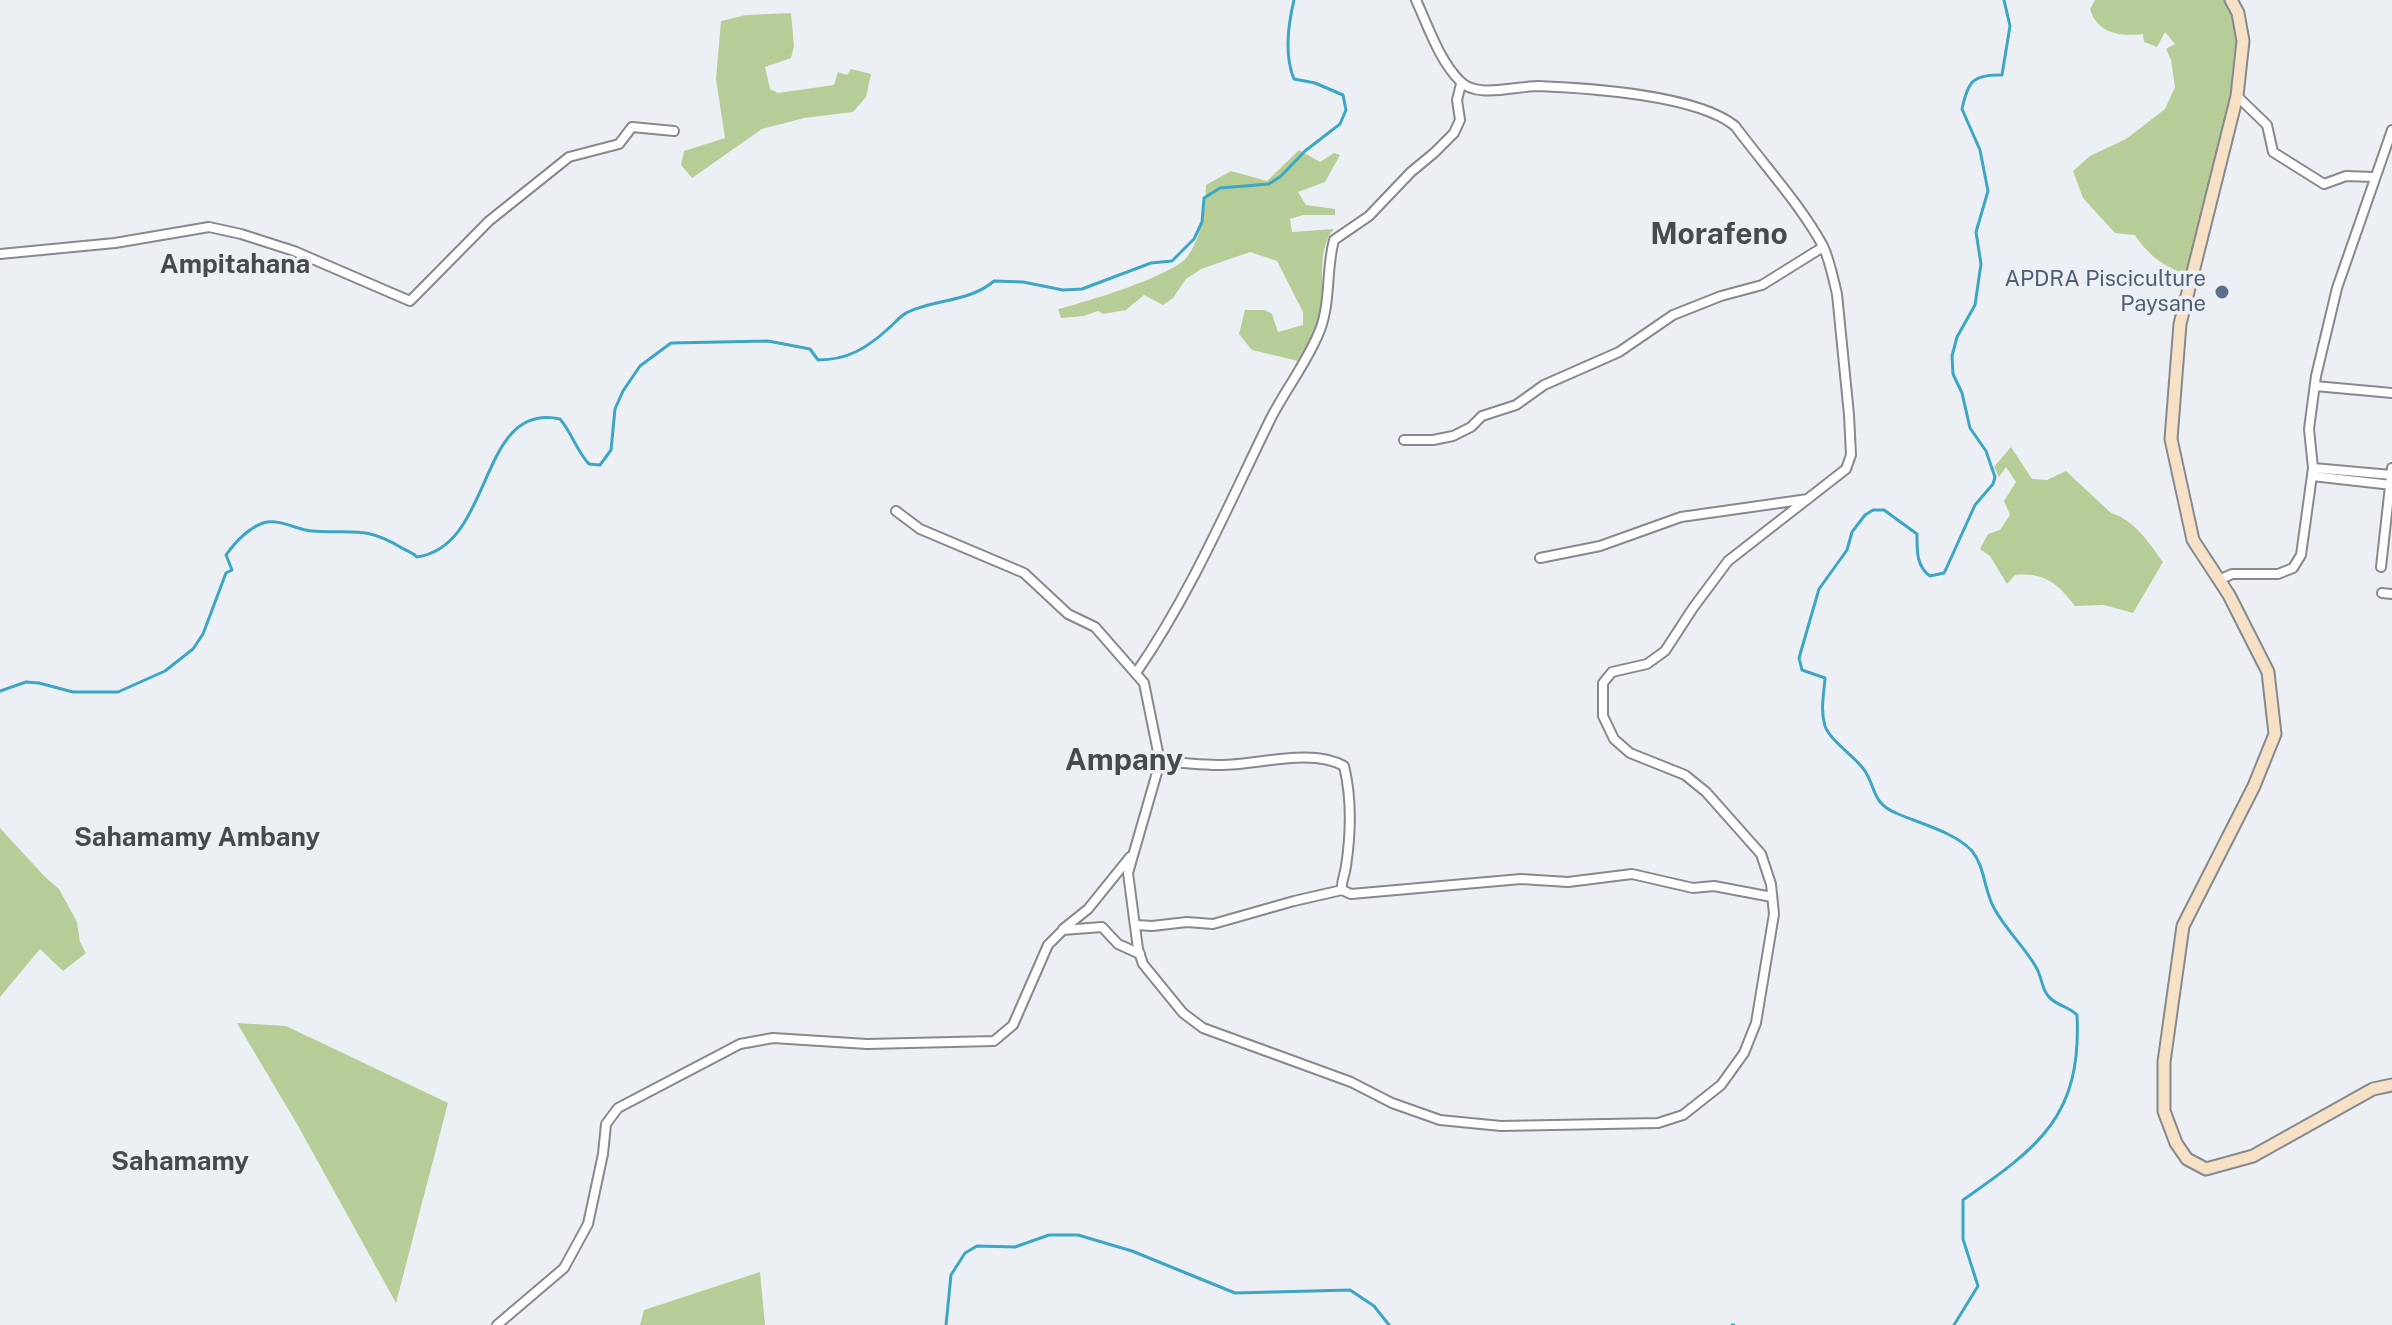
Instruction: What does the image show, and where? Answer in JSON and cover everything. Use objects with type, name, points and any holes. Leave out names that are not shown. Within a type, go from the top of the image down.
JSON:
[{"type":"street","points":[[896,511],[920,529],[1024,573],[1068,614],[1095,627],[1144,683],[1160,762],[1128,873],[1140,954],[1143,964],[1183,1013],[1203,1028],[1351,1082],[1392,1103],[1440,1120],[1501,1126],[1658,1123],[1683,1115],[1721,1085],[1744,1053],[1756,1023],[1774,914],[1771,884],[1761,854],[1706,792],[1685,775],[1630,753],[1614,739],[1603,716],[1603,683],[1612,672],[1647,664],[1665,651],[1728,561],[1846,469],[1851,455],[1837,294],[1823,247],[1744,138],[1723,117],[1690,104],[1645,96],[1537,86],[1479,90],[1461,84],[1445,60],[1416,0]]},
{"type":"street","points":[[2231,0],[2238,13],[2243,41],[2237,96],[2180,324],[2171,439],[2193,540],[2219,580],[2268,672],[2275,734],[2254,786],[2183,926],[2164,1062],[2164,1111],[2176,1143],[2187,1159],[2206,1169],[2253,1156],[2373,1089],[2392,1085]]},
{"type":"street","points":[[1136,673],[1169,626],[1282,396],[1320,329],[1334,240],[1369,216],[1454,133],[1460,120],[1457,100],[1461,84]]},
{"type":"street","points":[[2237,96],[2267,125],[2273,152],[2324,184],[2346,176],[2374,177]]},
{"type":"street","points":[[0,254],[115,243],[209,227],[294,251],[410,301],[489,221],[569,157],[619,144],[632,127],[674,131]]},
{"type":"street","points":[[2219,580],[2232,574],[2278,574],[2293,568],[2301,555],[2313,472],[2309,429],[2315,386],[2337,288],[2392,130]]},
{"type":"street","points":[[1404,440],[1453,436],[1471,427],[1482,416],[1516,405],[1544,385],[1619,352],[1673,315],[1721,296],[1762,285],[1823,247]]},
{"type":"street","points":[[2315,386],[2392,393]]},
{"type":"street","points":[[2381,567],[2392,468]]},
{"type":"street","points":[[2313,472],[2391,480]]},
{"type":"street","points":[[1540,558],[1600,546],[1681,517],[1811,499]]},
{"type":"street","points":[[1160,762],[1219,765],[1289,757],[1337,762],[1344,766],[1351,820],[1342,890]]},
{"type":"street","points":[[497,1325],[564,1268],[591,1210],[606,1124],[618,1108],[740,1044],[773,1038],[867,1044],[994,1041],[1013,1025],[1048,945],[1088,909],[1133,853]]},
{"type":"street","points":[[1136,925],[1213,924],[1342,890],[1351,894],[1521,879],[1568,882],[1632,874],[1693,888],[1714,886],[1772,897]]},
{"type":"street","points":[[1063,930],[1102,927],[1118,944],[1140,954]]},
{"type":"green space","points":[[2095,0],[2224,0],[2232,16],[2237,41],[2237,67],[2187,276],[2158,260],[2135,235],[2115,233],[2083,198],[2073,171],[2090,156],[2126,139],[2165,109],[2175,87],[2166,49],[2175,44],[2165,32],[2157,47],[2144,42],[2143,34],[2110,32],[2093,17],[2090,9]]},
{"type":"green space","points":[[791,13],[794,46],[791,58],[765,67],[770,89],[778,93],[834,85],[838,72],[847,75],[851,69],[871,74],[866,97],[853,112],[804,118],[762,129],[692,178],[681,165],[684,151],[725,138],[716,79],[721,21],[746,15]]},
{"type":"green space","points":[[1299,150],[1320,162],[1334,153],[1340,155],[1325,182],[1298,192],[1306,205],[1335,209],[1335,215],[1303,215],[1290,219],[1292,232],[1334,229],[1328,237],[1323,257],[1321,309],[1312,336],[1298,361],[1252,350],[1239,334],[1245,310],[1265,310],[1272,314],[1278,332],[1303,325],[1303,312],[1277,261],[1250,252],[1201,269],[1186,279],[1173,298],[1163,305],[1144,295],[1126,310],[1103,314],[1098,311],[1061,318],[1058,309],[1146,280],[1187,257],[1199,232],[1206,185],[1231,171],[1267,181]]},
{"type":"green space","points":[[2011,447],[2032,479],[2047,480],[2066,471],[2111,513],[2120,516],[2141,533],[2152,547],[2163,562],[2133,613],[2104,605],[2075,606],[2063,591],[2035,575],[2015,575],[2007,584],[1990,556],[1980,549],[1988,534],[2000,530],[2010,515],[2004,501],[2016,482],[2006,467],[1999,477],[1994,467]]},
{"type":"green space","points":[[0,828],[59,889],[77,922],[80,942],[86,953],[63,971],[40,949],[0,997]]},
{"type":"green space","points":[[237,1023],[286,1026],[448,1103],[396,1303],[297,1124]]},
{"type":"green space","points":[[760,1272],[765,1325],[640,1325],[644,1310]]},
{"type":"waterway","points":[[0,691],[26,682],[73,692],[118,692],[165,671],[193,649],[203,634],[226,573],[232,570],[226,555],[242,536],[263,523],[276,522],[312,531],[367,533],[417,557],[442,547],[461,528],[499,452],[514,431],[533,419],[560,419],[589,464],[600,465],[611,450],[615,409],[623,391],[640,366],[671,343],[768,341],[810,349],[818,360],[829,359],[865,347],[908,312],[963,297],[994,281],[1023,282],[1063,290],[1082,289],[1151,263],[1172,261],[1194,239],[1202,222],[1204,198],[1220,188],[1269,184],[1340,124],[1346,110],[1343,95],[1315,83],[1294,79],[1288,40],[1294,0]]},
{"type":"waterway","points":[[1954,1325],[1978,1286],[1963,1239],[1963,1200],[2014,1163],[2050,1126],[2063,1104],[2072,1079],[2077,1050],[2077,1015],[2045,992],[2036,967],[1994,908],[1980,864],[1972,851],[1946,833],[1888,809],[1879,800],[1865,771],[1832,738],[1825,726],[1825,678],[1802,670],[1799,658],[1819,589],[1847,550],[1852,532],[1865,515],[1873,510],[1884,510],[1917,534],[1918,557],[1925,572],[1930,576],[1944,573],[1975,505],[1993,484],[1995,477],[1986,451],[1970,428],[1962,393],[1953,374],[1952,356],[1957,337],[1975,305],[1981,264],[1976,232],[1988,191],[1980,150],[1962,109],[1973,81],[1984,76],[2002,75],[2010,26],[2004,0]]},
{"type":"waterway","points":[[946,1325],[951,1275],[965,1253],[977,1246],[1015,1247],[1049,1235],[1078,1235],[1132,1251],[1235,1293],[1350,1290],[1374,1306],[1389,1325]]},
{"type":"place","name":"APDRA Pisciculture Paysane","points":[[2222,292]]},
{"type":"district","name":"Morafeno","points":[[1719,235]]},
{"type":"district","name":"Ampitahana","points":[[235,265]]},
{"type":"district","name":"Ampany","points":[[1124,761]]},
{"type":"district","name":"Sahamamy Ambany","points":[[197,838]]},
{"type":"district","name":"Sahamamy","points":[[180,1162]]}]
